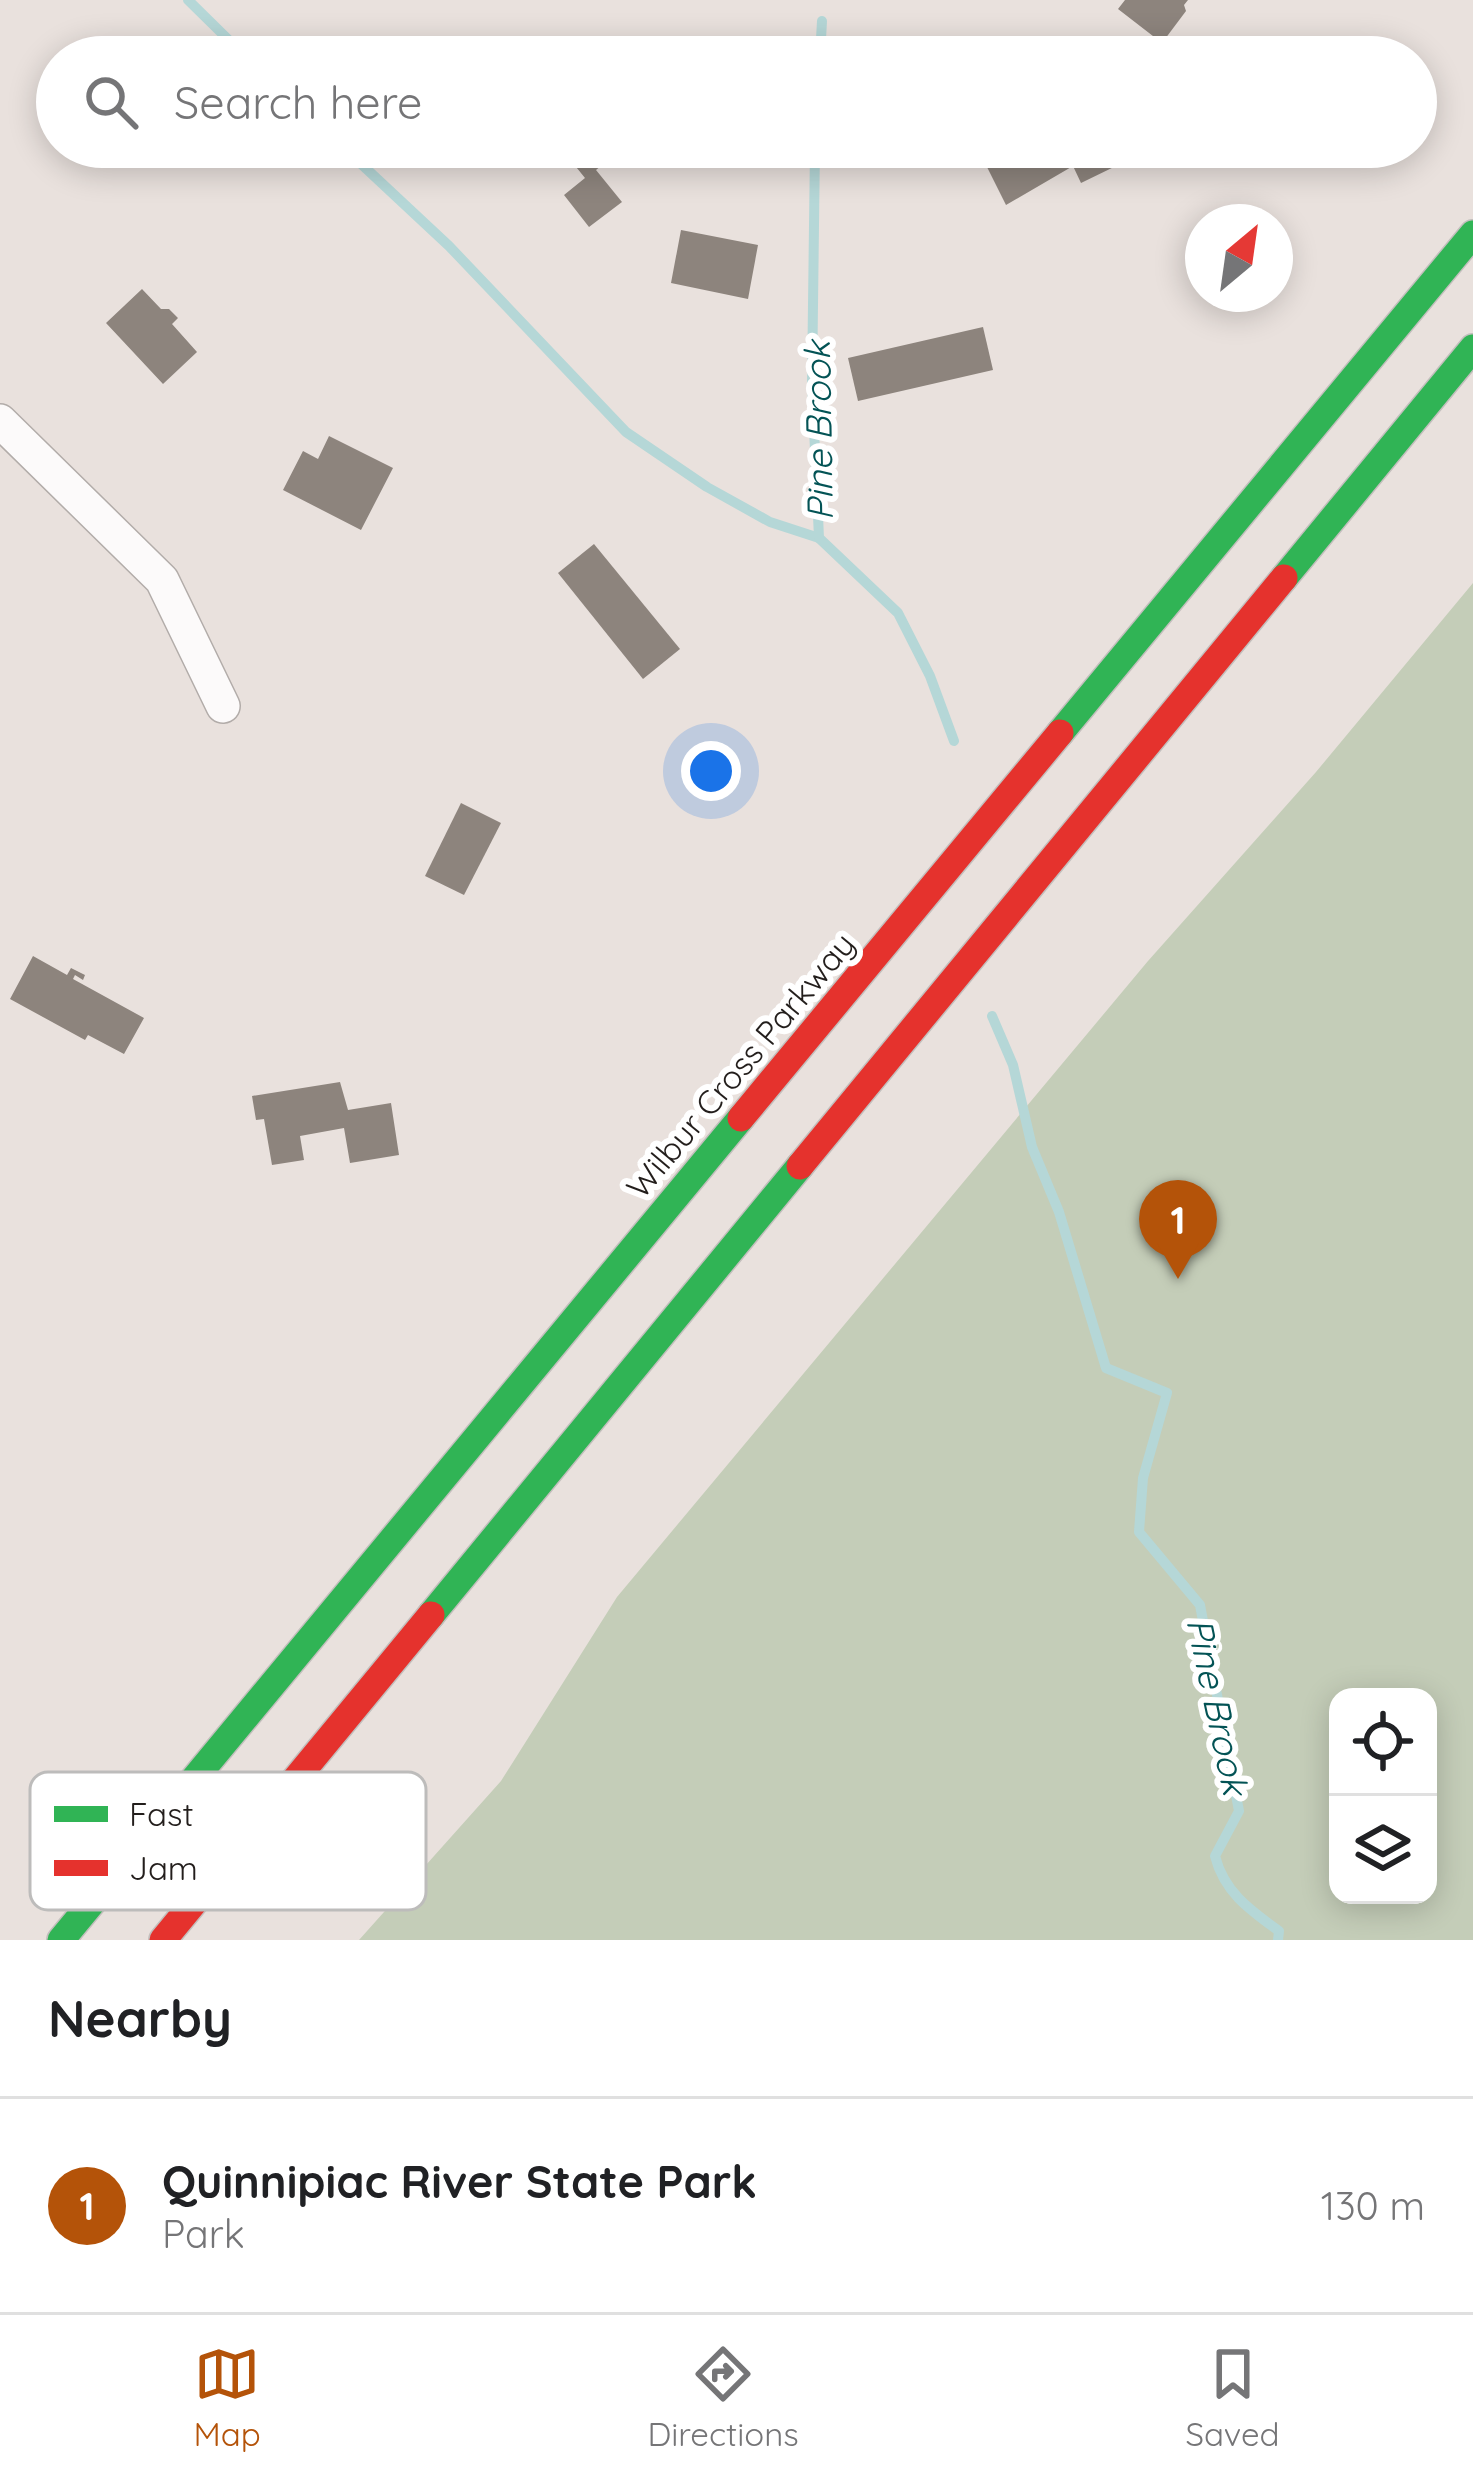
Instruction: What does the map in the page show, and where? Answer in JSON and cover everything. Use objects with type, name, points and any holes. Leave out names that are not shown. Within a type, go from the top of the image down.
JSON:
[{"type":"highway","name":"Wilbur Cross Parkway","points":[[200,1772],[1473,234]]},
{"type":"highway","points":[[301,1772],[1473,348]]},
{"type":"highway","name":"Wilbur Cross Parkway","points":[[61,1940],[86,1910]]},
{"type":"highway","points":[[163,1940],[188,1910]]},
{"type":"street","points":[[0,421],[162,580],[223,706]]},
{"type":"green space","points":[[1473,583],[1473,1940],[359,1940],[386,1910],[426,1910],[426,1865],[501,1781],[617,1597],[1148,961],[1316,772]]},
{"type":"building","points":[[1125,0],[1188,0],[1186,11],[1167,36],[1153,36],[1118,9]]},
{"type":"building","points":[[577,168],[598,168],[622,202],[589,227],[564,195],[585,178]]},
{"type":"building","points":[[988,168],[1070,168],[1006,205]]},
{"type":"building","points":[[1074,168],[1112,168],[1081,183]]},
{"type":"building","points":[[681,230],[758,245],[748,299],[671,283]]},
{"type":"building","points":[[142,289],[161,309],[169,309],[178,318],[172,324],[197,352],[163,384],[106,323]]},
{"type":"building","points":[[983,327],[993,370],[858,401],[848,358]]},
{"type":"building","points":[[329,436],[393,468],[361,530],[283,490],[303,451],[318,459]]},
{"type":"building","points":[[594,544],[680,649],[643,679],[558,573]]},
{"type":"building","points":[[461,803],[501,823],[464,895],[425,876]]},
{"type":"building","points":[[33,956],[67,975],[71,968],[85,975],[83,980],[75,975],[73,979],[144,1018],[124,1054],[88,1035],[85,1040],[10,999]]},
{"type":"building","points":[[340,1082],[348,1110],[391,1103],[399,1155],[350,1163],[344,1128],[300,1136],[304,1160],[272,1165],[264,1119],[256,1120],[252,1096]]},
{"type":"waterway","points":[[188,0],[225,36]]},
{"type":"waterway","name":"Pine Brook","points":[[821,36],[822,21]]},
{"type":"waterway","points":[[365,168],[449,246],[626,432],[707,487],[770,522],[819,538]]},
{"type":"waterway","name":"Pine Brook","points":[[815,168],[812,384],[819,538],[898,613],[930,676],[954,741]]},
{"type":"waterway","name":"Pine Brook","points":[[992,1016],[1013,1065],[1032,1147],[1059,1212],[1106,1368],[1167,1393],[1143,1478],[1139,1532],[1200,1605],[1239,1811],[1215,1856],[1232,1890],[1279,1931],[1278,1940]]},
{"type":"traffic: fast","points":[[1060,733],[1473,234]]},
{"type":"traffic: fast","points":[[1284,578],[1473,348]]},
{"type":"traffic: fast","points":[[200,1772],[741,1118]]},
{"type":"traffic: fast","points":[[431,1615],[800,1166]]},
{"type":"traffic: fast","points":[[61,1940],[86,1910]]},
{"type":"traffic: jam","points":[[800,1166],[1284,578]]},
{"type":"traffic: jam","points":[[741,1118],[1060,733]]},
{"type":"traffic: jam","points":[[302,1772],[431,1615]]},
{"type":"traffic: jam","points":[[163,1940],[188,1910]]},
{"type":"place","name":"Quinnipiac River State Park","points":[[1178,1279]]}]
